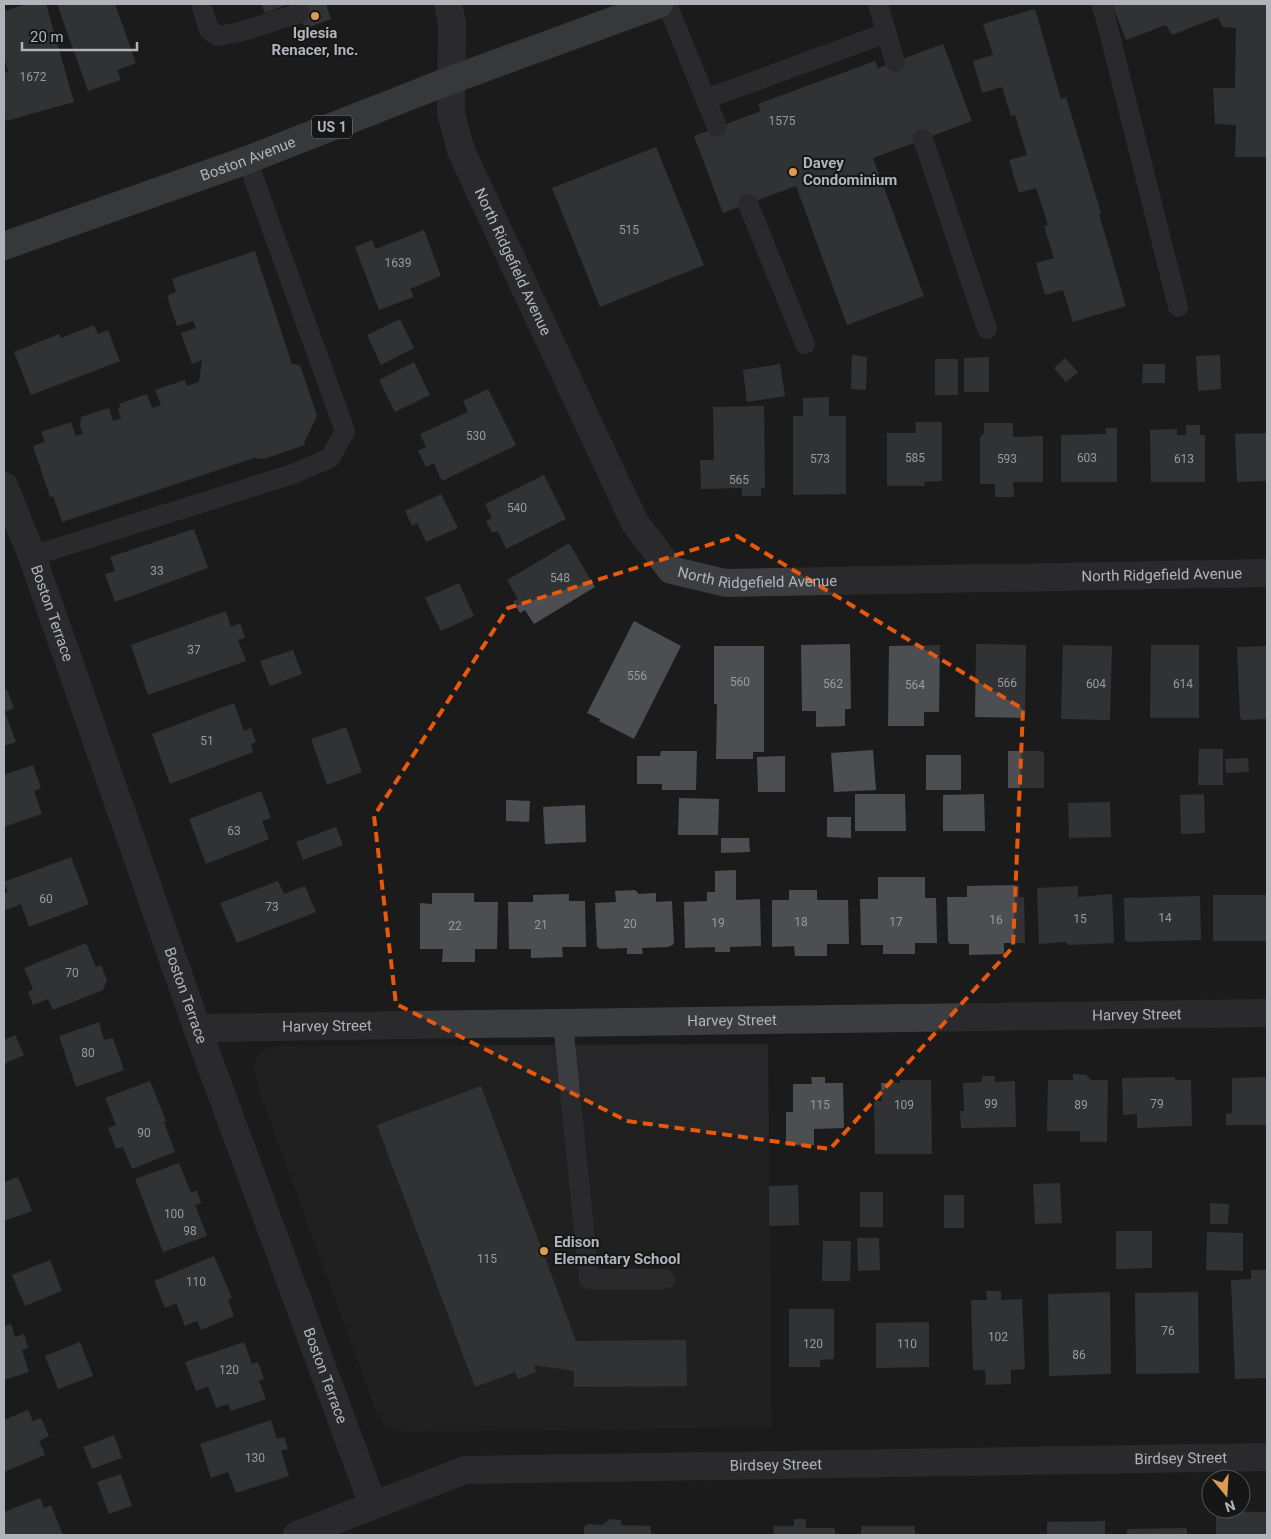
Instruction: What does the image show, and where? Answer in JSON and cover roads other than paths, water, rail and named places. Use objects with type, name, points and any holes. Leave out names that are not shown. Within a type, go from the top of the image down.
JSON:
[{"type":"main road","name":"Boston Avenue","points":[[4,246],[247,160],[451,80],[659,4]]},
{"type":"street","name":"North Ridgefield Avenue","points":[[448,4],[452,24],[451,114],[461,152],[635,523],[671,570],[726,583],[1267,573]]},
{"type":"street","name":"Boston Terrace","points":[[4,486],[32,556],[197,1028],[373,1505]]},
{"type":"street","name":"Harvey Street","points":[[197,1028],[1267,1013]]},
{"type":"street","name":"Birdsey Street","points":[[297,1535],[465,1470],[1267,1457]]},
{"type":"lane","points":[[201,4],[209,30],[218,36],[240,32],[300,13]]},
{"type":"lane","points":[[667,4],[717,127]]},
{"type":"lane","points":[[878,4],[895,62]]},
{"type":"lane","points":[[1101,4],[1178,307]]},
{"type":"lane","points":[[706,99],[886,33]]},
{"type":"lane","points":[[923,139],[987,329]]},
{"type":"lane","points":[[32,556],[293,474],[330,458],[345,431],[247,160]]},
{"type":"lane","points":[[748,204],[805,344]]},
{"type":"lane","points":[[563,1023],[589,1279],[665,1279]]},
{"type":"place","name":"Iglesia Renacer, Inc.","points":[[315,16]]},
{"type":"place","name":"Davey Condominium","points":[[793,172]]},
{"type":"place","name":"Edison Elementary School","points":[[544,1251]]}]
